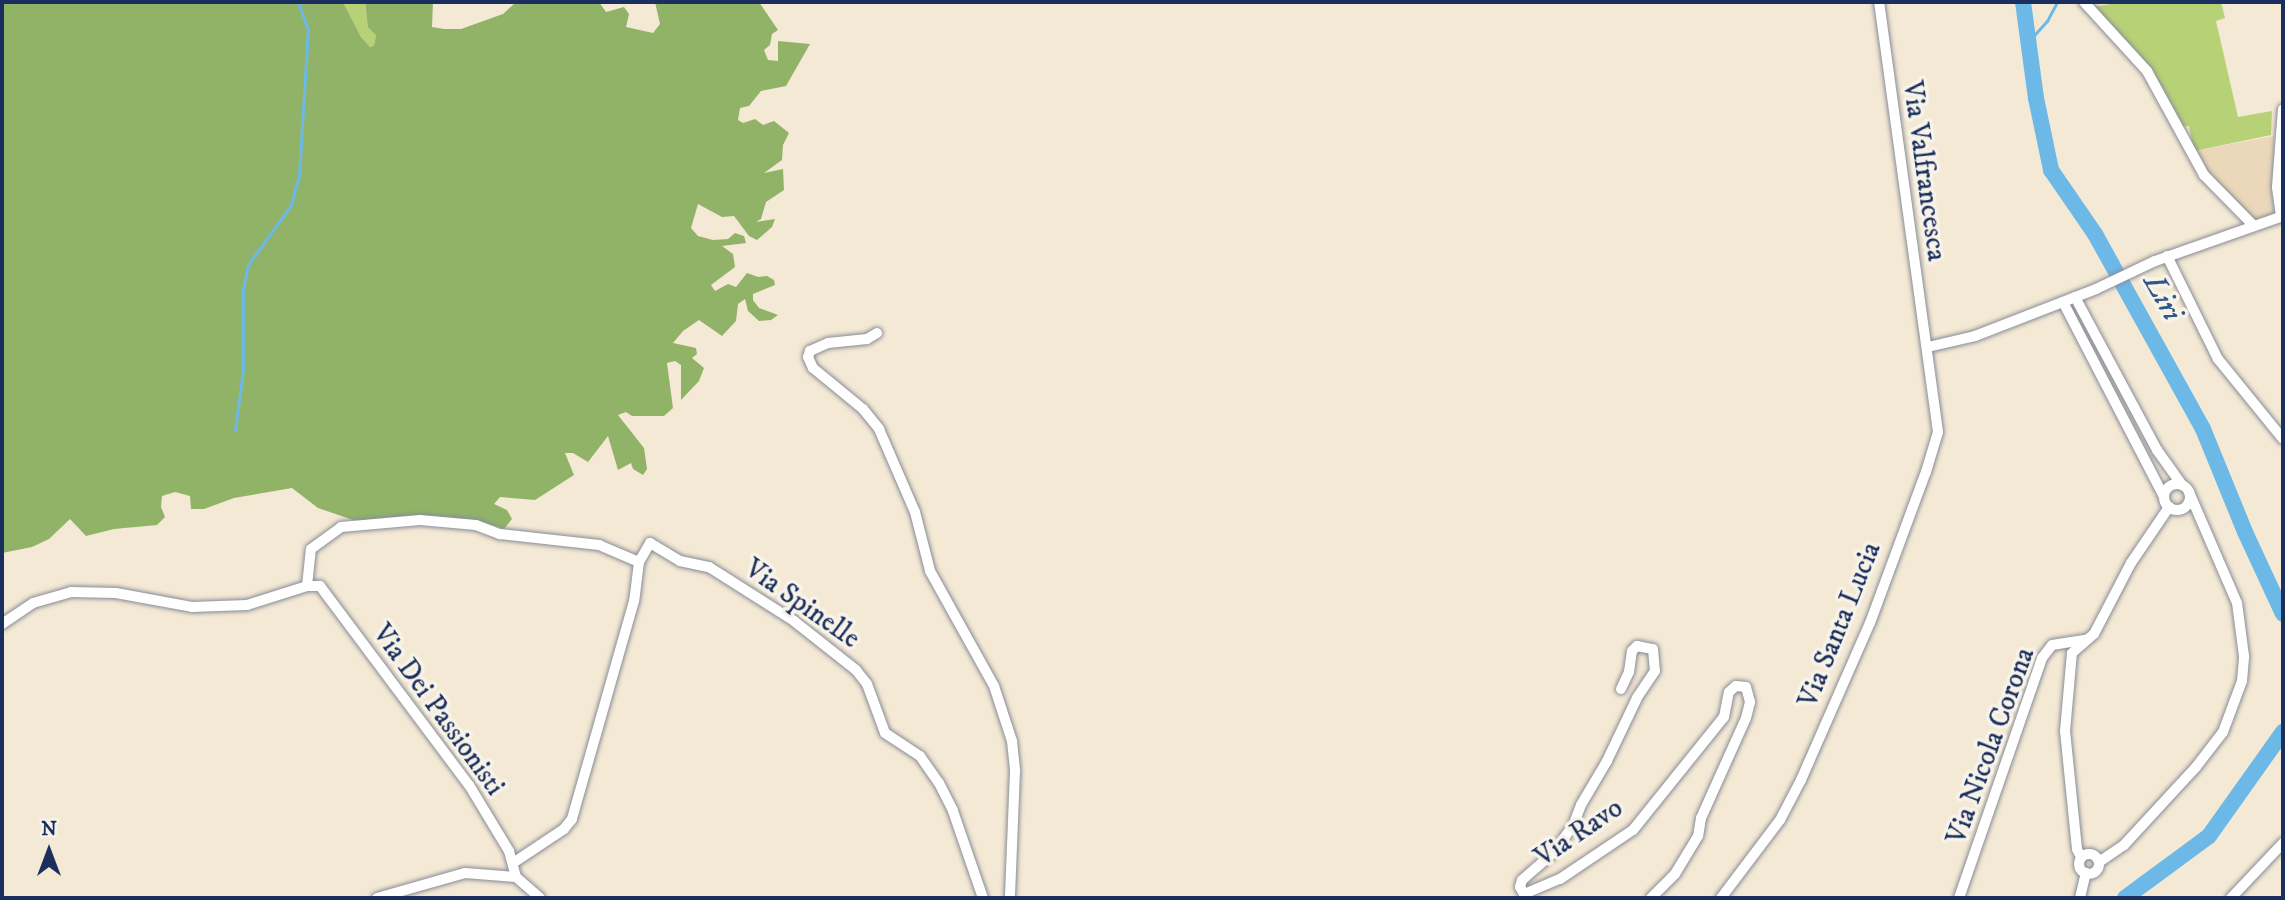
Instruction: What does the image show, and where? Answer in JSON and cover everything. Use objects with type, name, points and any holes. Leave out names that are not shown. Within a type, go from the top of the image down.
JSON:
[{"type":"street","name":"Via Valfrancesca","points":[[1879,2],[1928,347]]},
{"type":"street","points":[[2084,2],[2147,71],[2204,175],[2253,225]]},
{"type":"street","points":[[1928,347],[1975,335],[2096,289],[2167,256],[2282,216],[2277,187],[2283,109]]},
{"type":"street","points":[[2167,256],[2218,359],[2281,433]]},
{"type":"street","points":[[2075,297],[2157,450],[2186,488],[2237,603],[2244,656],[2242,681],[2223,732],[2196,767],[2124,845],[2099,862],[2096,871],[2086,873]]},
{"type":"street","points":[[2063,302],[2169,507]]},
{"type":"street","points":[[877,333],[867,339],[828,343],[810,351],[808,357],[813,368],[863,409],[878,429],[915,512],[930,571],[995,686],[1012,741],[1015,771],[1010,898]]},
{"type":"street","name":"Via Santa Lucia","points":[[1724,897],[1780,820],[1870,623],[1938,432],[1928,347]]},
{"type":"street","points":[[2164,496],[2170,486],[2186,488]]},
{"type":"street","points":[[2169,507],[2185,507],[2190,500],[2186,488]]},
{"type":"street","points":[[2086,873],[2079,867],[2081,857],[2077,849],[2065,731],[2072,653],[2090,639],[2131,563],[2169,507]]},
{"type":"street","points":[[2,624],[33,603],[71,592],[116,593],[192,607],[247,605],[307,586],[311,549],[341,527],[407,520],[476,525],[500,534],[599,545],[639,562],[634,601],[572,819],[564,829],[513,863]]},
{"type":"street","name":"Via Spinelle","points":[[639,562],[650,543],[680,561],[709,567],[794,621],[856,670],[867,684],[885,733],[920,756],[939,783],[953,811],[984,898]]},
{"type":"street","name":"Via Dei Passionisti","points":[[307,586],[320,586],[469,785],[513,863],[516,877]]},
{"type":"street","name":"Via Nicola Corona","points":[[1959,898],[2042,658],[2052,645],[2090,639]]},
{"type":"street","name":"Via Ravo","points":[[1621,690],[1629,672],[1632,651],[1637,646],[1653,649],[1655,671],[1637,698],[1573,826],[1553,853],[1522,880],[1520,887],[1524,894],[1560,879],[1633,830],[1724,717],[1729,692],[1736,686],[1746,687],[1750,702],[1746,718],[1701,818],[1698,836],[1675,874],[1651,898]]},
{"type":"street","points":[[2231,898],[2283,843]]},
{"type":"street","points":[[2081,857],[2093,855],[2099,862]]},
{"type":"street","points":[[377,898],[465,873],[516,877],[540,898]]},
{"type":"street","points":[[2080,898],[2086,873]]},
{"type":"shaded area","points":[[2274,136],[2272,191],[2279,215],[2254,222],[2208,175],[2194,151]]},
{"type":"green space","points":[[2,2],[343,2],[361,37],[370,47],[374,45],[376,35],[368,27],[365,2],[433,2],[432,27],[461,29],[503,14],[516,2],[599,2],[606,12],[624,7],[629,14],[626,27],[653,33],[660,24],[655,2],[759,2],[778,30],[772,34],[770,45],[764,50],[768,60],[778,61],[778,41],[810,44],[786,86],[761,91],[749,106],[740,108],[738,120],[743,123],[755,119],[763,125],[774,121],[789,133],[783,145],[782,160],[764,173],[783,169],[784,190],[766,202],[761,219],[756,222],[775,219],[772,227],[757,240],[749,236],[734,216],[722,217],[698,204],[691,228],[698,236],[713,240],[728,239],[735,233],[744,236],[746,243],[722,246],[733,254],[735,267],[711,285],[715,291],[728,284],[736,287],[747,273],[758,277],[767,276],[774,280],[775,285],[753,294],[753,300],[759,308],[778,315],[771,320],[759,321],[748,311],[745,299],[738,304],[736,321],[722,336],[699,320],[683,331],[673,343],[696,348],[697,354],[692,358],[704,368],[699,381],[681,400],[681,365],[675,361],[667,363],[673,408],[664,416],[632,416],[626,412],[618,415],[644,448],[647,469],[643,475],[633,469],[631,463],[618,470],[608,436],[588,462],[573,453],[565,453],[574,475],[535,500],[500,497],[494,504],[507,510],[512,519],[504,529],[483,522],[427,517],[356,521],[318,508],[292,488],[234,498],[204,509],[191,509],[190,496],[175,492],[162,496],[161,507],[165,517],[157,525],[114,529],[86,536],[70,519],[49,539],[32,547],[2,553]]},
{"type":"green space","points":[[343,2],[365,2],[366,13],[376,35],[374,45],[369,47],[361,37]]},
{"type":"green space","points":[[2124,2],[2221,2],[2225,18],[2216,21],[2238,117],[2272,111],[2271,135],[2194,151],[2189,126],[2181,127],[2163,90],[2091,7]]},
{"type":"waterway","points":[[235,430],[243,370],[243,289],[248,265],[291,205],[299,176],[308,30],[298,2]]},
{"type":"waterway","name":"Liri","points":[[2023,2],[2036,98],[2051,170],[2095,234],[2203,429],[2245,532],[2283,614]]},
{"type":"waterway","points":[[2029,41],[2047,21],[2057,2]]},
{"type":"waterway","name":"Liri","points":[[2125,898],[2209,836],[2283,732]]}]
